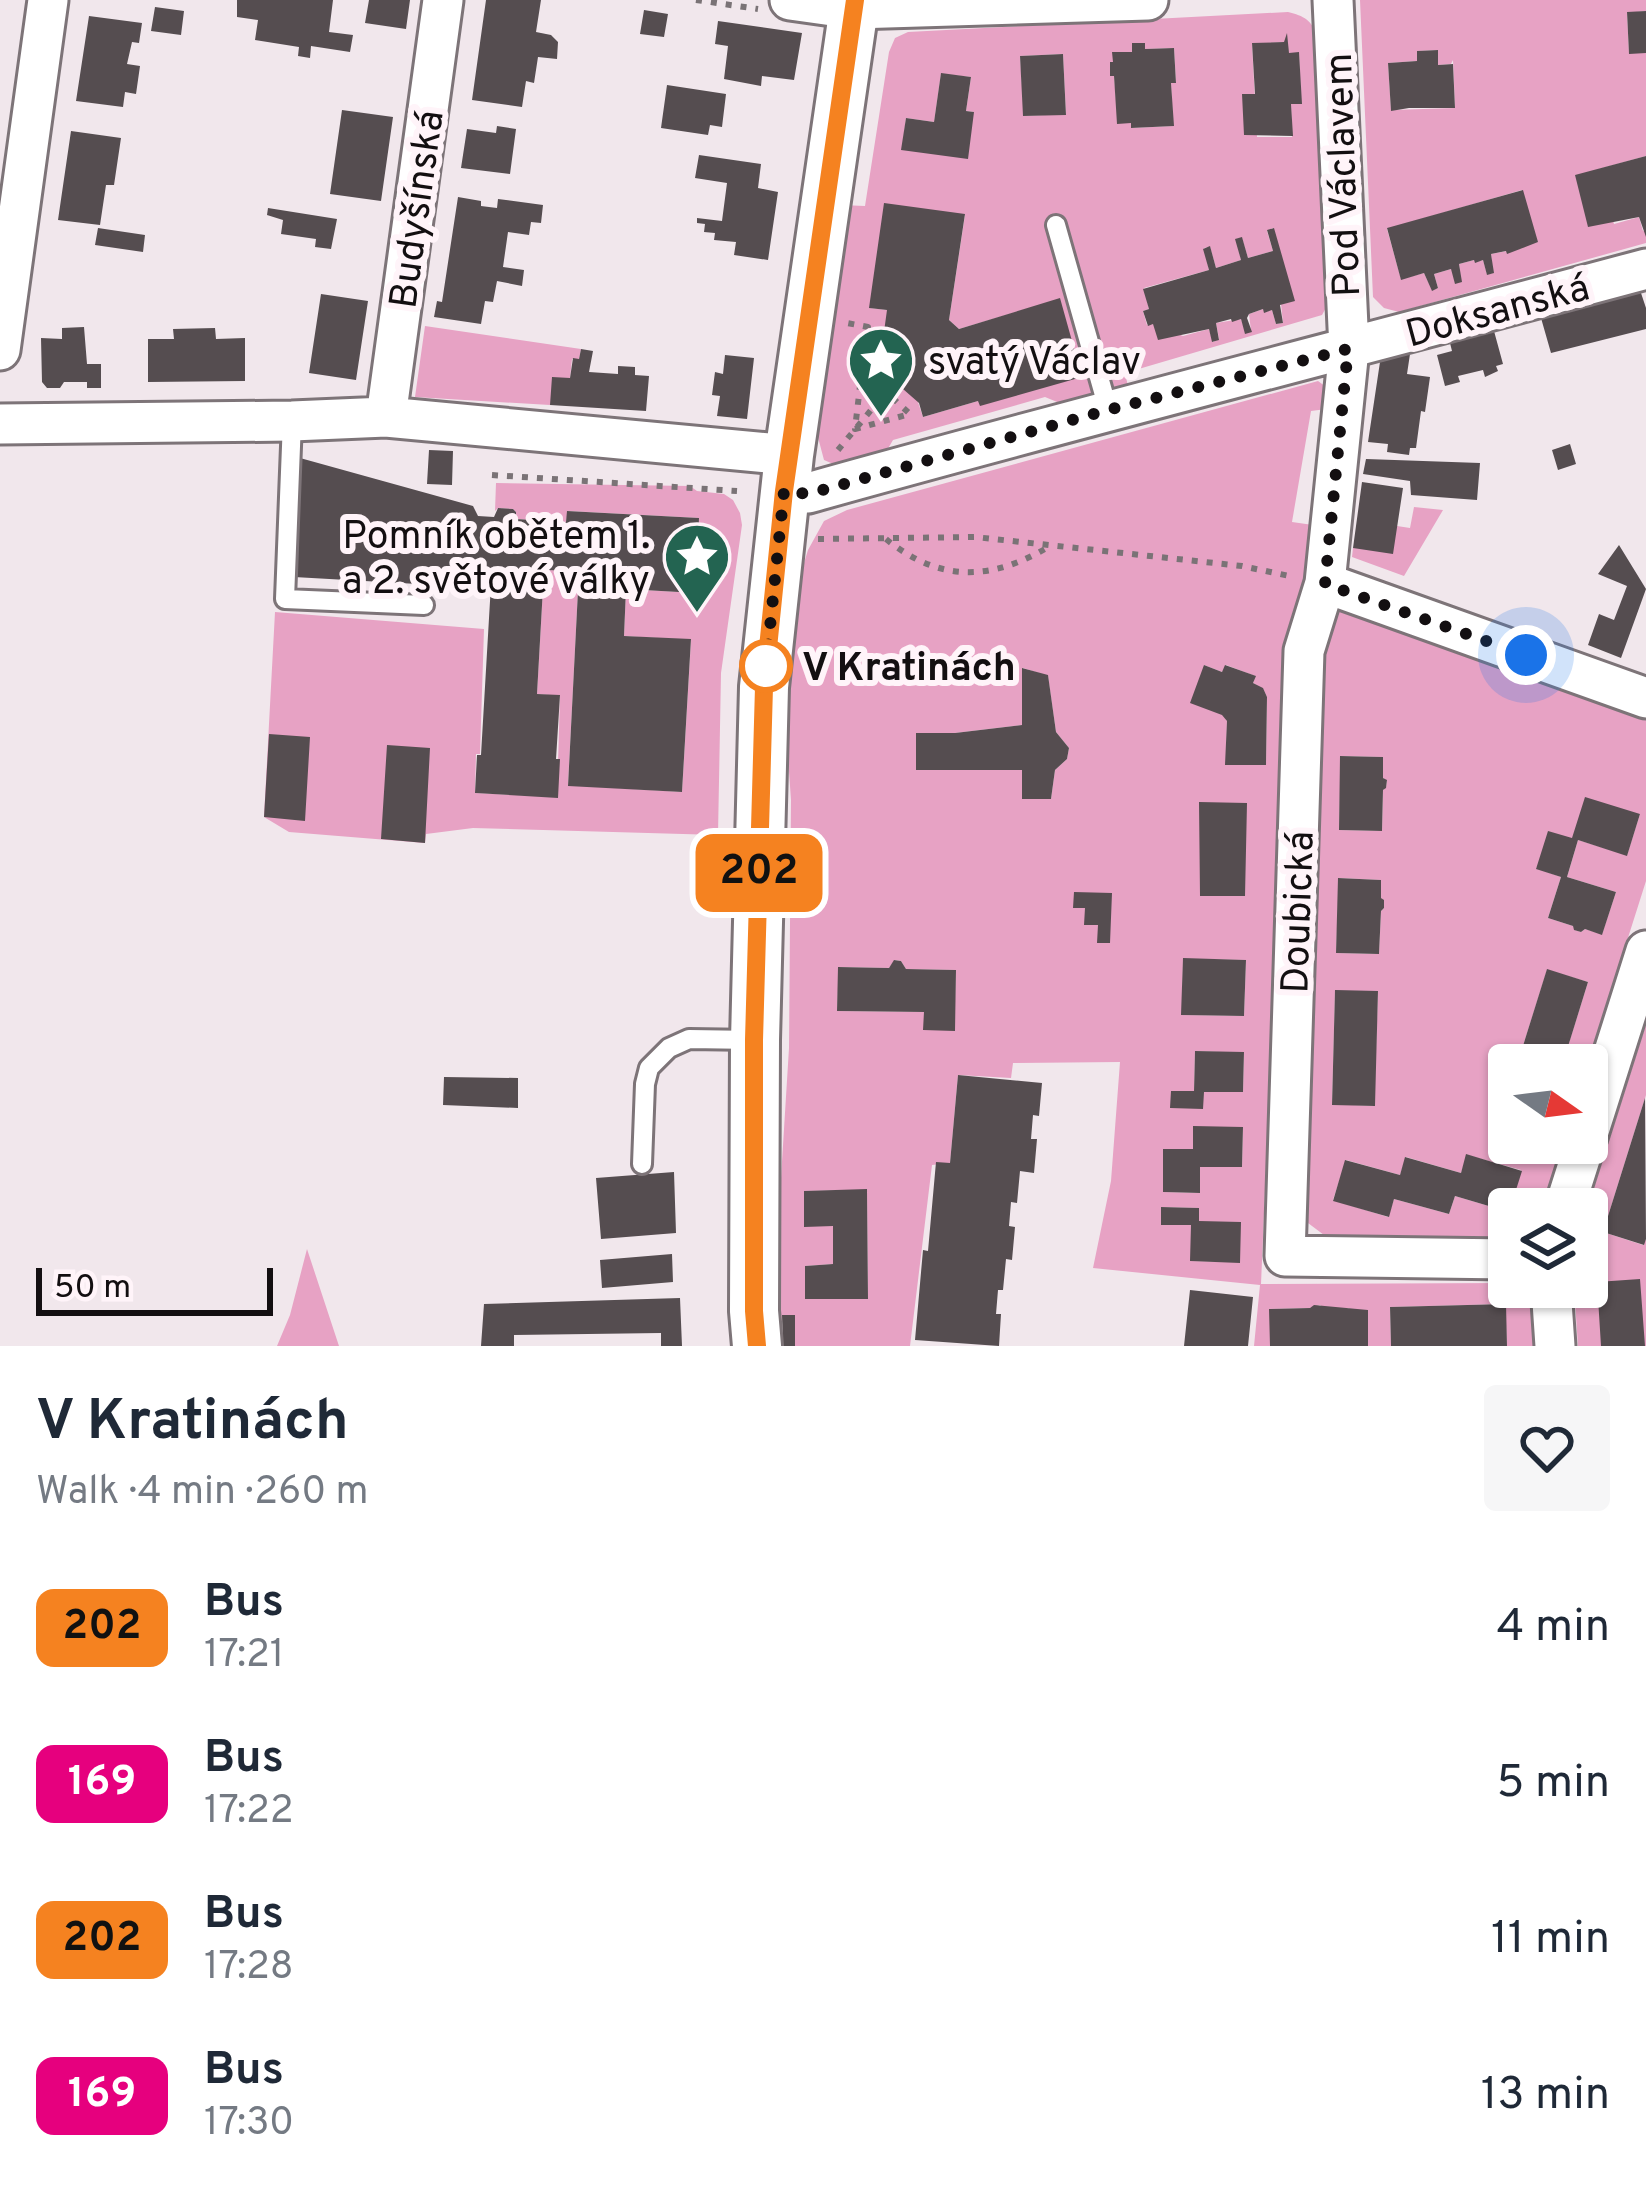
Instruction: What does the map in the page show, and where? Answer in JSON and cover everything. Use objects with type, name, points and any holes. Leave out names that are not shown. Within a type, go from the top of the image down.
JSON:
[{"type":"street","points":[[0,350],[48,0]]},
{"type":"street","name":"Budyšínská","points":[[386,417],[443,0]]},
{"type":"street","points":[[790,0],[854,5],[1148,0]]},
{"type":"street","name":"Pod Václavem","points":[[1333,0],[1348,349]]},
{"type":"street","points":[[757,1346],[754,1040],[764,687],[854,5]]},
{"type":"street","name":"Doksanská","points":[[789,486],[808,494],[1646,269]]},
{"type":"street","name":"Doubická","points":[[1348,349],[1325,584],[1304,651],[1285,1256],[1488,1258]]},
{"type":"street","points":[[0,424],[386,417],[789,486]]},
{"type":"street","points":[[1325,584],[1646,698]]},
{"type":"street","points":[[1608,1071],[1646,951]]},
{"type":"street","points":[[1552,1308],[1555,1346]]},
{"type":"lane","points":[[1056,225],[1108,410]]},
{"type":"lane","points":[[292,421],[285,599],[424,605]]},
{"type":"lane","points":[[642,1164],[649,1068],[670,1048],[689,1040],[754,1040]]},
{"type":"path","points":[[842,322],[868,327],[855,429]]},
{"type":"path","points":[[855,429],[910,414],[862,369]]},
{"type":"path","points":[[492,475],[789,486],[855,429],[886,392]]},
{"type":"path","points":[[789,486],[819,540],[975,537],[1242,566],[1325,584]]},
{"type":"path","points":[[886,539],[905,555],[944,570],[974,573],[1021,564],[1053,544]]},
{"type":"shaded area","points":[[1360,0],[1646,0],[1646,11],[1627,13],[1629,53],[1646,53],[1646,156],[1599,169],[1614,224],[1639,217],[1646,243],[1399,312],[1384,308],[1373,297]],"holes":[[[1437,50],[1438,65],[1453,60],[1455,108],[1391,110],[1388,63],[1417,61],[1418,51]],[[1522,190],[1523,248],[1491,254],[1493,273],[1487,274],[1483,260],[1474,260],[1459,264],[1461,282],[1451,269],[1434,274],[1438,288],[1432,290],[1424,273],[1401,279],[1387,229]]]},
{"type":"shaded area","points":[[1288,12],[1307,20],[1317,36],[1328,304],[1322,315],[1125,373],[1128,386],[1062,404],[1045,397],[893,440],[886,452],[838,466],[824,460],[811,411],[841,205],[865,206],[889,52],[895,38],[908,32]],"holes":[[[1284,42],[1289,53],[1299,53],[1301,103],[1291,104],[1292,137],[1257,137],[1252,44]],[[1132,43],[1145,43],[1145,49],[1174,48],[1173,126],[1132,128],[1131,123],[1118,123],[1114,76],[1110,75],[1113,53],[1132,52]],[[1063,54],[1066,114],[1024,116],[1020,56]],[[941,74],[971,77],[966,111],[974,112],[902,150],[906,118],[934,122]],[[965,215],[949,320],[959,329],[1060,299],[978,401],[923,417],[887,310],[870,308]],[[1273,228],[1283,323],[1276,324],[1272,310],[1263,309],[1249,314],[1251,331],[1246,333],[1241,319],[1216,323],[1219,339],[1213,342],[1209,329],[1183,336],[1147,325],[1144,288],[1209,270],[1204,248],[1210,247],[1216,268],[1241,260],[1236,239],[1242,238],[1248,258],[1273,251],[1267,231]]]},
{"type":"shaded area","points":[[425,326],[581,349],[579,359],[572,359],[570,378],[550,405],[415,397]]},
{"type":"shaded area","points":[[1318,381],[1337,395],[1334,408],[1311,411],[1292,522],[1313,525],[1288,650],[1261,1284],[1488,1283],[1488,1304],[1390,1307],[1391,1346],[1368,1346],[1368,1311],[1320,1305],[1270,1309],[1270,1346],[1254,1346],[1260,1285],[1093,1268],[1111,1181],[1120,1062],[1013,1063],[1011,1078],[958,1075],[950,1163],[932,1165],[910,1346],[795,1346],[794,1315],[782,1315],[781,1346],[779,1210],[789,1048],[791,800],[785,715],[799,579],[824,521],[847,510]],"holes":[[[1204,665],[1222,672],[1226,665],[1255,676],[1253,683],[1267,697],[1266,765],[1226,764],[1227,721]],[[1023,668],[1048,676],[1056,732],[1069,748],[1067,759],[1055,770],[1051,799],[1022,799],[1022,770],[916,769],[916,733],[1022,725]],[[1183,959],[1246,960],[1244,1016],[1182,1015]],[[895,960],[906,969],[956,970],[954,1031],[924,1012],[837,1011],[839,967],[889,968]],[[1195,1051],[1244,1053],[1243,1092],[1194,1091]],[[1194,1127],[1243,1128],[1242,1167],[1200,1167],[1200,1193],[1163,1192],[1163,1149],[1193,1149]],[[867,1190],[868,1299],[805,1299],[805,1266],[833,1264],[833,1226],[804,1226],[804,1191]],[[1161,1207],[1198,1208],[1199,1221],[1240,1262],[1191,1261],[1191,1225],[1162,1225]]]},
{"type":"shaded area","points":[[496,483],[690,486],[733,500],[742,525],[721,673],[718,835],[473,828],[426,834],[425,843],[289,832],[264,817],[275,612],[484,629],[475,793],[557,797],[560,696],[537,694],[544,570],[579,571],[568,785],[682,792],[691,640],[624,636],[626,589],[696,593],[699,518],[568,511],[566,522],[516,519],[513,509],[495,511]]},
{"type":"shaded area","points":[[1414,507],[1443,510],[1404,576],[1352,557],[1353,548],[1397,526],[1410,528]]},
{"type":"shaded area","points":[[1336,604],[1646,715],[1646,881],[1594,1044],[1569,1044],[1588,982],[1547,970],[1524,1044],[1488,1044],[1488,1161],[1467,1155],[1461,1173],[1406,1157],[1400,1175],[1346,1160],[1333,1200],[1388,1217],[1394,1199],[1449,1214],[1455,1196],[1488,1206],[1488,1241],[1328,1238],[1308,1223],[1317,670]],"holes":[[[1341,756],[1383,757],[1387,781],[1382,831],[1339,830]],[[1640,814],[1627,855],[1578,840],[1567,877],[1616,892],[1602,934],[1581,932],[1548,918],[1561,877],[1536,868],[1572,838]],[[1339,878],[1381,880],[1384,908],[1379,954],[1336,953]],[[1335,991],[1378,992],[1374,1106],[1332,1104]]]},
{"type":"shaded area","points":[[1646,1024],[1646,1095],[1608,1216],[1608,1188],[1594,1188],[1601,1164],[1608,1164],[1608,1143]]},
{"type":"shaded area","points":[[1499,1164],[1556,1164],[1549,1188],[1516,1188],[1521,1170]]},
{"type":"shaded area","points":[[1608,1234],[1643,1245],[1646,1239],[1646,1346],[1578,1346],[1575,1308],[1608,1308]]},
{"type":"shaded area","points":[[307,1249],[339,1346],[277,1346]]},
{"type":"shaded area","points":[[1505,1308],[1532,1308],[1537,1313],[1539,1346],[1507,1346]]},
{"type":"building","points":[[237,0],[333,0],[329,32],[353,35],[350,52],[311,46],[310,58],[298,56],[299,47],[255,40],[258,20],[237,17]]},
{"type":"building","points":[[369,0],[410,0],[406,29],[365,23]]},
{"type":"building","points":[[486,0],[541,0],[536,32],[558,42],[557,59],[538,57],[534,83],[526,81],[522,107],[472,100]]},
{"type":"building","points":[[155,7],[184,11],[181,35],[151,31]]},
{"type":"building","points":[[644,10],[668,14],[664,37],[640,34]]},
{"type":"building","points":[[1646,11],[1646,53],[1629,54],[1627,12]]},
{"type":"building","points":[[89,16],[142,23],[139,43],[132,42],[127,64],[140,66],[136,94],[125,92],[123,107],[76,101]]},
{"type":"building","points":[[718,21],[802,33],[794,80],[762,76],[761,86],[724,79],[728,46],[715,44]]},
{"type":"building","points":[[1287,33],[1289,53],[1299,52],[1302,104],[1291,104],[1293,136],[1244,135],[1242,94],[1255,94],[1252,43],[1284,42]]},
{"type":"building","points":[[1132,43],[1145,43],[1145,49],[1174,48],[1174,126],[1117,124],[1110,62],[1112,52],[1132,52]]},
{"type":"building","points":[[1438,50],[1438,65],[1453,64],[1455,108],[1391,111],[1388,63],[1417,61],[1417,51]]},
{"type":"building","points":[[1063,54],[1066,115],[1023,116],[1020,56]]},
{"type":"building","points":[[941,73],[971,77],[966,111],[974,112],[968,159],[901,150],[906,118],[934,122]]},
{"type":"building","points":[[667,85],[726,94],[722,127],[710,125],[708,135],[661,128]]},
{"type":"building","points":[[342,110],[393,117],[381,201],[330,194]]},
{"type":"building","points":[[497,126],[516,129],[510,174],[461,168],[467,129],[496,133]]},
{"type":"building","points":[[71,131],[121,138],[114,185],[106,185],[100,225],[58,220]]},
{"type":"building","points":[[699,155],[761,164],[758,188],[778,192],[768,260],[734,255],[736,242],[714,240],[715,233],[704,232],[705,224],[697,223],[697,218],[722,221],[727,183],[695,178]]},
{"type":"building","points":[[1646,156],[1646,237],[1639,217],[1588,227],[1575,175]]},
{"type":"building","points":[[1523,190],[1538,242],[1507,254],[1491,254],[1494,273],[1487,275],[1483,260],[1474,260],[1459,264],[1462,282],[1455,284],[1451,269],[1434,274],[1438,288],[1432,291],[1424,273],[1401,280],[1387,228]]},
{"type":"building","points":[[458,197],[497,208],[498,199],[543,205],[541,223],[531,222],[529,235],[508,232],[503,267],[524,270],[522,286],[497,281],[493,302],[485,301],[481,324],[434,317],[437,301],[442,302]]},
{"type":"building","points":[[884,203],[965,214],[949,320],[959,329],[1060,298],[1082,377],[923,417],[919,403],[879,368],[887,310],[869,308]]},
{"type":"building","points":[[268,208],[337,219],[331,249],[315,247],[316,239],[281,234],[283,220],[267,215]]},
{"type":"building","points":[[98,228],[145,235],[143,252],[95,245]]},
{"type":"building","points":[[1274,228],[1295,301],[1280,305],[1283,323],[1276,324],[1272,310],[1264,313],[1263,309],[1247,318],[1252,332],[1245,334],[1241,319],[1231,319],[1216,323],[1219,340],[1212,342],[1209,329],[1158,340],[1143,311],[1149,309],[1143,289],[1209,270],[1203,249],[1210,246],[1216,268],[1241,260],[1235,239],[1242,237],[1248,258],[1273,251],[1267,230]]},
{"type":"building","points":[[1640,290],[1646,329],[1551,353],[1541,318]]},
{"type":"building","points":[[321,294],[368,301],[356,380],[309,373]]},
{"type":"building","points":[[84,327],[87,364],[101,364],[101,388],[87,388],[87,382],[64,382],[60,388],[47,388],[42,382],[41,338],[62,339],[62,328]]},
{"type":"building","points":[[215,328],[216,339],[245,338],[245,381],[148,382],[148,339],[174,339],[173,329]]},
{"type":"building","points":[[1494,331],[1503,364],[1496,366],[1498,371],[1485,377],[1483,370],[1458,376],[1460,382],[1445,386],[1437,355],[1452,351],[1450,343]]},
{"type":"building","points":[[581,349],[593,351],[589,372],[618,374],[618,366],[635,367],[635,375],[649,376],[646,411],[550,405],[552,377],[570,378],[573,358],[579,359]]},
{"type":"building","points":[[1410,354],[1407,374],[1430,377],[1416,448],[1410,448],[1409,455],[1387,452],[1388,444],[1368,442],[1380,362]]},
{"type":"building","points":[[725,355],[754,358],[747,419],[717,416],[720,396],[712,395],[715,372],[723,374]]},
{"type":"building","points":[[1570,444],[1576,464],[1558,470],[1552,450]]},
{"type":"building","points":[[429,450],[453,451],[452,485],[427,484]]},
{"type":"building","points":[[300,458],[473,506],[478,516],[494,517],[498,508],[513,509],[516,519],[566,522],[567,511],[699,518],[696,593],[626,589],[624,636],[691,639],[682,792],[568,786],[579,571],[544,570],[537,694],[560,695],[558,798],[475,793],[491,584],[294,577]]},
{"type":"building","points":[[1366,459],[1480,463],[1477,500],[1411,495],[1410,481],[1363,474]]},
{"type":"building","points":[[1362,482],[1403,488],[1393,554],[1353,548]]},
{"type":"building","points":[[1619,545],[1646,589],[1621,658],[1588,645],[1599,614],[1614,620],[1627,586],[1598,574]]},
{"type":"building","points":[[1204,665],[1222,672],[1225,665],[1256,676],[1253,683],[1267,697],[1266,765],[1225,765],[1227,721],[1190,703]]},
{"type":"building","points":[[1022,668],[1048,675],[1056,732],[1069,748],[1067,759],[1055,770],[1051,799],[1022,799],[1022,770],[916,770],[916,733],[1022,725]]},
{"type":"building","points":[[269,734],[310,737],[305,821],[264,817]]},
{"type":"building","points":[[387,745],[430,748],[425,843],[381,839]]},
{"type":"building","points":[[1340,756],[1383,757],[1387,780],[1382,831],[1339,830]]},
{"type":"building","points":[[1585,797],[1640,814],[1627,856],[1578,840],[1567,877],[1616,892],[1602,935],[1574,930],[1548,918],[1561,877],[1536,869],[1548,831],[1572,838]]},
{"type":"building","points":[[1199,802],[1247,803],[1245,896],[1200,896]]},
{"type":"building","points":[[1338,878],[1381,880],[1384,908],[1379,954],[1336,953]]},
{"type":"building","points":[[1074,892],[1112,893],[1110,943],[1097,943],[1098,925],[1084,925],[1085,908],[1073,908]]},
{"type":"building","points":[[1183,958],[1246,960],[1244,1016],[1181,1015]]},
{"type":"building","points":[[894,960],[906,969],[956,970],[955,1031],[923,1030],[924,1012],[837,1011],[838,967],[889,968]]},
{"type":"building","points":[[1547,969],[1588,982],[1569,1044],[1524,1044]]},
{"type":"building","points":[[1335,990],[1378,991],[1375,1106],[1332,1105]]},
{"type":"building","points":[[1195,1051],[1244,1052],[1243,1092],[1204,1092],[1203,1109],[1170,1108],[1171,1091],[1194,1091]]},
{"type":"building","points":[[958,1075],[1042,1083],[1039,1116],[1033,1115],[1034,1173],[1020,1171],[1017,1203],[1011,1202],[1009,1226],[1015,1227],[1012,1260],[1006,1259],[1003,1290],[998,1290],[999,1346],[915,1340],[936,1162],[950,1163]]},
{"type":"building","points":[[444,1077],[518,1078],[518,1108],[443,1105]]},
{"type":"building","points":[[1645,1098],[1644,1245],[1608,1234],[1608,1216]]},
{"type":"building","points":[[1193,1126],[1243,1127],[1242,1167],[1200,1167],[1200,1193],[1163,1192],[1163,1149],[1193,1149]]},
{"type":"building","points":[[1466,1154],[1522,1171],[1517,1188],[1488,1188],[1488,1206],[1455,1196],[1449,1214],[1394,1199],[1389,1217],[1333,1201],[1345,1160],[1400,1175],[1405,1157],[1461,1173]]},
{"type":"building","points":[[674,1172],[676,1233],[601,1239],[596,1178]]},
{"type":"building","points":[[867,1189],[868,1299],[805,1299],[805,1266],[833,1264],[833,1226],[804,1227],[804,1191]]},
{"type":"building","points":[[1161,1207],[1199,1208],[1199,1221],[1241,1222],[1240,1263],[1190,1261],[1191,1225],[1161,1225]]},
{"type":"building","points":[[672,1254],[673,1282],[602,1288],[600,1260]]},
{"type":"building","points":[[1640,1279],[1645,1346],[1601,1346],[1599,1308],[1608,1308],[1608,1281]]},
{"type":"building","points":[[1190,1290],[1253,1297],[1248,1346],[1184,1346]]},
{"type":"building","points":[[680,1298],[682,1346],[661,1346],[661,1333],[514,1335],[514,1346],[481,1346],[484,1304]]},
{"type":"building","points":[[1314,1305],[1368,1310],[1368,1346],[1270,1346],[1269,1309]]},
{"type":"building","points":[[1390,1307],[1506,1308],[1507,1346],[1391,1346]]},
{"type":"building","points":[[782,1315],[795,1315],[795,1346],[783,1346]]},
{"type":"bus line","name":"202","points":[[757,1346],[754,1040],[764,687],[784,491],[855,0]]},
{"type":"place","name":"svatý Václav","points":[[881,419]]},
{"type":"place","name":"Pomník obětem 1. a 2. světové války","points":[[697,615]]},
{"type":"place","name":"V Kratinách","points":[[766,666]]},
{"type":"route","points":[[766,666],[784,491],[808,494],[1348,349],[1325,584],[1526,655]]}]
